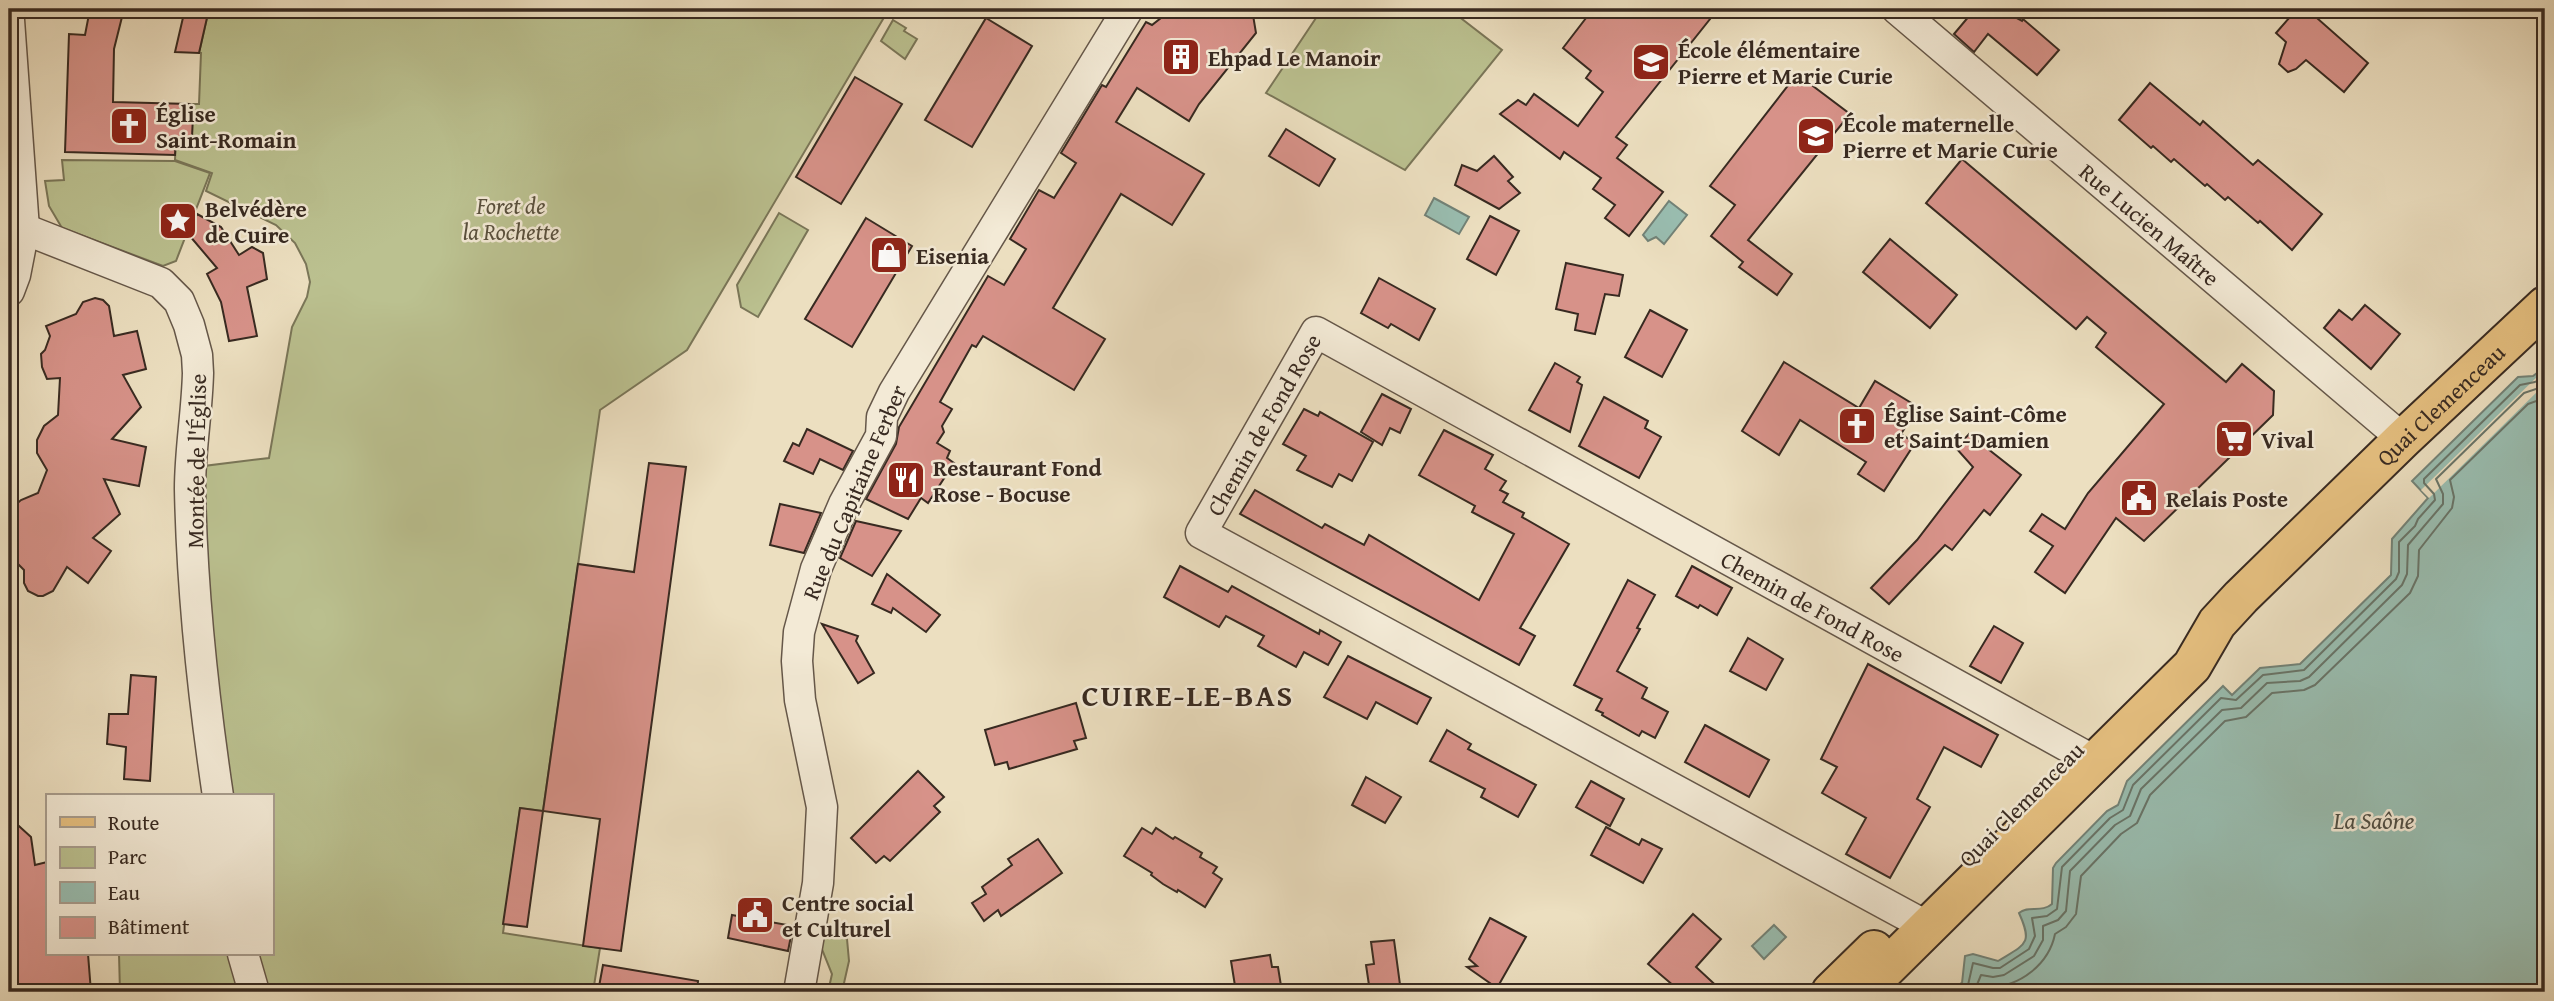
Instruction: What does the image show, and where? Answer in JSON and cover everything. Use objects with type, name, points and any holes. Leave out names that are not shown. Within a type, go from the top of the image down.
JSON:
[{"type":"main road","name":"Quai Clemenceau","points":[[1831,992],[1918,922],[2085,756],[2177,650],[2217,624],[2403,439],[2545,306]]},
{"type":"main road","name":"Quai Clemenceau","points":[[1862,992],[1918,922]]},
{"type":"street","name":"Rue du Capitaine Ferber","points":[[799,992],[820,866],[821,801],[800,700],[797,661],[799,632],[816,569],[844,504],[881,436],[882,417],[894,392],[1128,9]]},
{"type":"street","name":"Rue Lucien Maître","points":[[1897,9],[2403,439]]},
{"type":"street","points":[[9,20],[24,229],[18,263],[9,291]]},
{"type":"street","name":"Montée de l'Église","points":[[24,229],[161,283],[178,301],[189,325],[197,355],[198,373],[190,490],[197,617],[204,704],[218,794]]},
{"type":"street","name":"Chemin de Fond Rose","points":[[1918,922],[1201,533],[1316,332],[2085,756]]},
{"type":"street","points":[[244,956],[254,992]]},
{"type":"green space","name":"Foret de la Rochette","points":[[209,9],[889,9],[687,350],[600,410],[543,811],[520,808],[503,933],[600,948],[593,992],[267,992],[258,956],[273,956],[273,794],[228,794],[211,695],[204,466],[269,458],[292,327],[307,297],[310,282],[306,264],[295,243],[276,225],[206,191],[212,173],[175,160],[176,137],[193,116],[190,115],[190,104],[199,104],[199,53]]},
{"type":"green space","points":[[1322,9],[1449,9],[1502,50],[1405,170],[1266,93]]},
{"type":"green space","points":[[893,20],[917,39],[905,59],[881,41]]},
{"type":"green space","points":[[62,160],[175,161],[210,173],[176,261],[163,266],[62,228],[49,206],[45,181],[64,180]]},
{"type":"green space","points":[[779,213],[808,230],[758,317],[741,307],[737,285]]},
{"type":"green space","points":[[822,930],[847,939],[849,961],[842,992],[828,992],[832,974],[819,942]]},
{"type":"green space","points":[[119,956],[230,956],[240,992],[120,992]]},
{"type":"water","points":[[1434,198],[1469,217],[1459,234],[1425,215]]},
{"type":"water","points":[[1669,201],[1687,215],[1664,244],[1656,237],[1648,241],[1643,235]]},
{"type":"water","name":"La Saône","points":[[2545,367],[2545,992],[1945,992],[1962,983],[1965,956],[1973,954],[1998,961],[2021,947],[2026,931],[2019,913],[2052,904],[2053,868],[2056,863],[2107,811],[2118,805],[2127,781],[2223,686],[2232,695],[2260,668],[2300,664],[2391,575],[2392,539],[2428,498],[2412,481],[2518,377],[2533,376]]},
{"type":"water","points":[[1774,925],[1786,937],[1764,959],[1752,946]]},
{"type":"pier","points":[[2545,369],[2545,384],[2429,498],[2421,490]]},
{"type":"building","name":"Église Saint-Romain","points":[[90,9],[124,9],[114,49],[113,102],[190,104],[190,115],[193,116],[192,137],[176,137],[175,155],[65,152],[69,34],[85,35]]},
{"type":"building","points":[[185,9],[209,9],[199,53],[175,52]]},
{"type":"building","points":[[1189,9],[1252,9],[1256,33],[1199,104],[1189,121],[1137,88],[1116,122],[1204,174],[1172,225],[1121,194],[1053,308],[1105,339],[1074,390],[983,336],[976,347],[972,345],[940,402],[952,409],[942,426],[944,432],[937,443],[950,451],[947,458],[954,463],[928,503],[921,498],[908,519],[866,499],[896,444],[899,427],[988,276],[1004,285],[1026,249],[1010,239],[1039,190],[1054,198],[1076,163],[1061,153],[1102,85],[1106,87],[1146,22],[1152,25],[1161,18]]},
{"type":"building","points":[[1593,9],[1718,9],[1616,137],[1627,145],[1617,158],[1663,192],[1629,236],[1605,218],[1615,205],[1593,189],[1601,178],[1564,152],[1560,159],[1500,114],[1518,100],[1526,105],[1534,94],[1578,126],[1603,92],[1586,78],[1591,71],[1563,48]]},
{"type":"building","points":[[1975,9],[2000,9],[2022,21],[2023,19],[2059,50],[2037,75],[1988,34],[1974,52],[1954,34]]},
{"type":"building","points":[[2297,9],[2327,9],[2318,19],[2368,63],[2344,92],[2306,60],[2288,72],[2279,64],[2286,42],[2276,33]]},
{"type":"building","points":[[986,18],[1032,46],[972,147],[925,120]]},
{"type":"building","name":"École maternelle Pierre et Marie Curie","points":[[1797,74],[1850,114],[1748,240],[1792,274],[1777,295],[1739,267],[1743,262],[1711,236],[1735,205],[1710,186]]},
{"type":"building","points":[[855,77],[902,104],[841,204],[796,177]]},
{"type":"building","points":[[2150,83],[2200,125],[2203,121],[2253,165],[2258,160],[2322,214],[2292,250],[2260,221],[2258,223],[2228,197],[2225,200],[2207,184],[2205,186],[2174,159],[2171,162],[2153,146],[2151,148],[2119,120]]},
{"type":"building","points":[[1286,129],[1335,159],[1319,186],[1269,156]]},
{"type":"building","points":[[1494,156],[1513,177],[1508,181],[1520,193],[1499,209],[1455,185],[1462,165],[1477,171]]},
{"type":"building","points":[[1962,159],[2226,382],[2242,364],[2274,391],[2273,415],[2144,541],[2116,518],[2065,593],[2035,572],[2053,546],[2030,531],[2042,514],[2065,529],[2088,493],[2164,404],[2096,347],[2106,333],[2087,317],[2076,329],[1926,203]]},
{"type":"building","points":[[197,214],[221,227],[239,255],[252,247],[263,253],[267,279],[247,287],[257,336],[229,341],[221,302],[207,274],[217,268],[189,235]]},
{"type":"building","points":[[1490,216],[1519,231],[1496,275],[1467,259]]},
{"type":"building","points":[[866,218],[912,246],[852,347],[805,319]]},
{"type":"building","points":[[1890,239],[1957,295],[1930,328],[1863,272]]},
{"type":"building","points":[[1566,263],[1623,275],[1619,296],[1605,294],[1595,334],[1575,330],[1578,314],[1556,309]]},
{"type":"building","points":[[1379,278],[1435,309],[1419,340],[1391,324],[1388,328],[1361,313]]},
{"type":"building","points":[[95,298],[103,300],[109,306],[114,336],[137,331],[146,369],[123,375],[141,407],[112,439],[146,447],[139,486],[104,479],[120,514],[93,538],[111,551],[88,583],[67,567],[53,591],[38,596],[28,591],[24,583],[24,570],[9,555],[9,516],[13,507],[21,500],[38,493],[47,470],[37,453],[37,440],[44,426],[58,415],[60,378],[47,379],[42,367],[41,354],[50,336],[46,326],[76,314],[83,302]]},
{"type":"building","points":[[2365,305],[2400,334],[2371,369],[2324,328],[2339,310],[2352,320]]},
{"type":"building","points":[[1650,310],[1687,330],[1662,377],[1625,357]]},
{"type":"building","name":"Église Saint-Côme et Saint-Damien","points":[[1784,362],[1859,408],[1875,381],[1918,407],[1901,434],[1915,443],[1884,491],[1858,474],[1866,462],[1800,420],[1779,455],[1742,431]]},
{"type":"building","points":[[1555,363],[1580,377],[1577,382],[1582,385],[1570,432],[1529,410]]},
{"type":"building","points":[[1382,394],[1411,409],[1400,433],[1390,428],[1382,445],[1361,432]]},
{"type":"building","points":[[1604,397],[1648,421],[1645,428],[1661,437],[1639,478],[1579,446]]},
{"type":"building","points":[[1304,409],[1318,416],[1320,412],[1373,442],[1352,481],[1339,474],[1332,487],[1297,470],[1306,456],[1283,444]]},
{"type":"building","points":[[807,429],[853,451],[843,470],[820,459],[813,474],[784,461],[793,443],[799,446]]},
{"type":"building","points":[[1444,430],[1493,455],[1485,469],[1506,481],[1500,490],[1508,494],[1503,502],[1524,513],[1522,517],[1569,544],[1520,628],[1535,636],[1519,665],[1240,514],[1255,490],[1322,528],[1325,524],[1364,545],[1369,535],[1479,600],[1514,534],[1472,512],[1475,506],[1419,475]]},
{"type":"building","points":[[1969,434],[2021,475],[1990,515],[1984,510],[1952,550],[1945,545],[1889,604],[1871,588],[1917,540],[1973,467],[1956,448]]},
{"type":"building","points":[[649,463],[686,467],[621,951],[583,946],[600,819],[543,811],[578,564],[634,572]]},
{"type":"building","points":[[780,504],[821,513],[804,553],[770,545]]},
{"type":"building","points":[[856,521],[901,531],[872,576],[840,558]]},
{"type":"building","points":[[1180,566],[1228,592],[1232,586],[1319,634],[1320,630],[1341,642],[1328,665],[1304,652],[1296,667],[1258,646],[1264,636],[1226,616],[1219,627],[1164,597]]},
{"type":"building","points":[[1692,566],[1732,588],[1717,615],[1676,596]]},
{"type":"building","points":[[887,574],[940,615],[926,632],[893,608],[891,613],[872,604]]},
{"type":"building","points":[[1628,580],[1655,595],[1617,671],[1647,688],[1642,698],[1668,712],[1655,738],[1642,731],[1639,736],[1602,715],[1603,713],[1596,710],[1602,699],[1574,685]]},
{"type":"building","points":[[822,624],[858,636],[856,641],[874,673],[858,683]]},
{"type":"building","points":[[1994,626],[2023,643],[2001,683],[1970,666]]},
{"type":"building","points":[[1748,638],[1783,659],[1766,690],[1730,671]]},
{"type":"building","points":[[1348,656],[1431,698],[1417,724],[1376,702],[1367,719],[1324,697]]},
{"type":"building","points":[[1868,664],[1998,735],[1981,767],[1944,747],[1917,799],[1930,807],[1890,878],[1846,854],[1866,818],[1822,793],[1837,767],[1821,759]]},
{"type":"building","points":[[131,675],[156,677],[150,781],[124,779],[126,747],[107,744],[109,714],[128,714]]},
{"type":"building","points":[[1076,703],[1086,738],[1074,741],[1077,749],[1009,769],[1007,762],[995,765],[985,730]]},
{"type":"building","points":[[1705,725],[1769,760],[1749,797],[1685,762]]},
{"type":"building","points":[[1447,730],[1471,744],[1468,749],[1536,785],[1518,817],[1481,797],[1485,789],[1430,761]]},
{"type":"building","points":[[918,771],[944,797],[934,806],[940,812],[890,861],[884,856],[876,863],[851,838]]},
{"type":"building","points":[[1366,777],[1401,797],[1385,823],[1352,805]]},
{"type":"building","points":[[1591,781],[1624,799],[1610,826],[1576,807]]},
{"type":"building","points":[[520,808],[543,811],[527,927],[503,924]]},
{"type":"building","points":[[9,817],[31,837],[35,865],[46,862],[46,956],[88,956],[91,992],[9,992]]},
{"type":"building","points":[[1606,827],[1639,845],[1642,839],[1662,849],[1643,883],[1591,855]]},
{"type":"building","points":[[1142,828],[1152,834],[1156,828],[1173,839],[1175,837],[1202,853],[1200,857],[1217,867],[1213,873],[1222,879],[1205,907],[1163,884],[1151,875],[1152,873],[1124,856]]},
{"type":"building","points":[[1038,839],[1062,873],[1001,916],[998,910],[984,921],[972,903],[986,894],[982,887],[1012,865],[1008,859]]},
{"type":"building","points":[[1693,914],[1721,939],[1696,967],[1723,992],[1681,992],[1648,964]]},
{"type":"building","points":[[732,915],[793,926],[788,951],[728,938]]},
{"type":"building","points":[[1490,918],[1526,937],[1497,988],[1467,967],[1477,966],[1469,959]]},
{"type":"building","points":[[1394,940],[1401,992],[1370,992],[1366,965],[1374,964],[1371,942]]},
{"type":"building","points":[[1270,955],[1272,967],[1278,967],[1282,992],[1236,992],[1231,961]]},
{"type":"building","points":[[603,965],[698,981],[697,992],[598,992]]},
{"type":"place","name":"Ehpad Le Manoir","points":[[1181,57]]},
{"type":"place","name":"École élémentaire Pierre et Marie Curie","points":[[1651,62]]},
{"type":"place","name":"Église Saint-Romain","points":[[129,126]]},
{"type":"place","name":"École maternelle Pierre et Marie Curie","points":[[1816,136]]},
{"type":"place","name":"Belvédère de Cuire","points":[[178,221]]},
{"type":"place","name":"Eisenia","points":[[889,255]]},
{"type":"place","name":"Église Saint-Côme et Saint-Damien","points":[[1857,426]]},
{"type":"place","name":"Vival","points":[[2234,439]]},
{"type":"place","name":"Restaurant Fond Rose - Bocuse","points":[[906,480]]},
{"type":"place","name":"Relais Poste","points":[[2139,498]]},
{"type":"place","name":"Centre social et Culturel","points":[[755,915]]},
{"type":"district","name":"CUIRE-LE-BAS","points":[[1188,695]]}]
